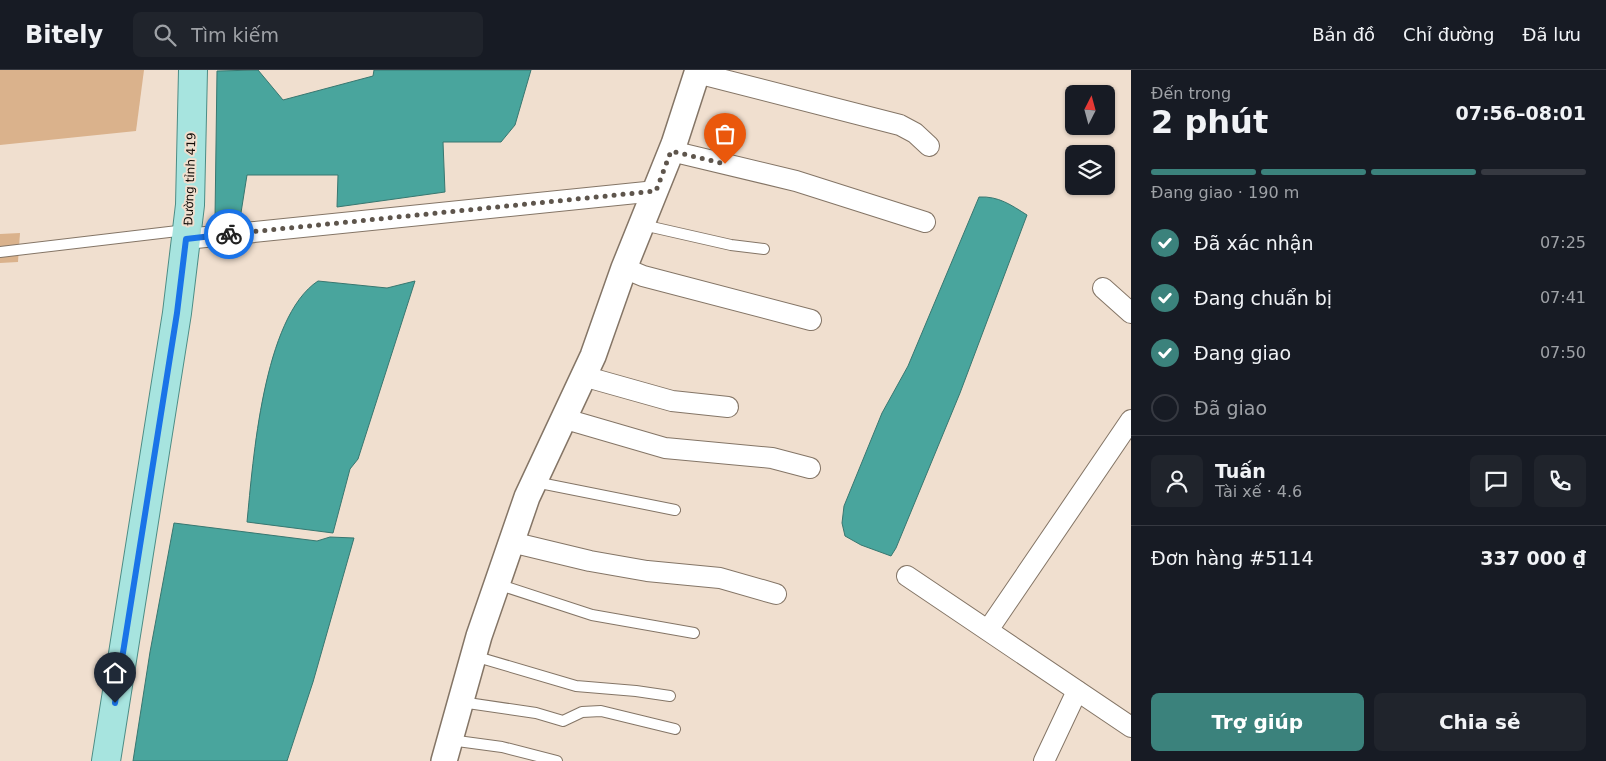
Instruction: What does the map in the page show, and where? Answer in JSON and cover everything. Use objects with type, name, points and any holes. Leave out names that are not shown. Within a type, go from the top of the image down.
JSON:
[{"type":"main road","name":"Đường tỉnh 419","points":[[106,761],[176,323],[190,205],[193,70]]},
{"type":"street","points":[[447,751],[473,656],[496,584],[534,482],[562,418],[593,356],[624,268],[643,225],[671,151],[697,72],[900,125],[915,132],[929,146]]},
{"type":"street","points":[[671,151],[796,182],[924,222]]},
{"type":"street","points":[[187,234],[656,191]]},
{"type":"street","points":[[624,268],[811,320]]},
{"type":"street","points":[[1103,288],[1131,313]]},
{"type":"street","points":[[583,376],[672,401],[728,407]]},
{"type":"street","points":[[562,418],[666,448],[772,458],[810,468]]},
{"type":"street","points":[[988,630],[1131,420]]},
{"type":"street","points":[[512,542],[590,561],[646,571],[720,578],[776,594]]},
{"type":"street","points":[[907,576],[1131,727]]},
{"type":"street","points":[[1044,761],[1077,691]]},
{"type":"lane","points":[[643,225],[732,246],[764,249]]},
{"type":"lane","points":[[0,252],[147,235],[187,234]]},
{"type":"lane","points":[[534,482],[675,510]]},
{"type":"lane","points":[[496,584],[592,615],[694,633]]},
{"type":"lane","points":[[473,656],[576,686],[670,696]]},
{"type":"lane","points":[[461,702],[536,713],[563,721],[582,712],[601,711],[675,729]]},
{"type":"lane","points":[[447,751],[502,747],[557,761]]},
{"type":"shaded area","points":[[0,70],[144,70],[136,131],[0,145]]},
{"type":"shaded area","points":[[20,233],[18,262],[0,263],[0,234]]},
{"type":"water","points":[[258,70],[283,100],[373,76],[374,70],[531,70],[515,125],[501,142],[443,142],[445,192],[337,207],[338,175],[247,175],[240,219],[215,218],[217,71]]},
{"type":"water","points":[[979,197],[999,200],[1027,215],[960,393],[891,556],[861,545],[845,536],[842,523],[844,506],[882,413],[908,366]]},
{"type":"water","points":[[318,281],[387,288],[415,281],[358,459],[350,469],[333,533],[247,522],[258,428],[264,392],[273,357],[285,325],[299,299]]},
{"type":"water","points":[[174,523],[317,541],[330,537],[354,538],[313,682],[287,761],[133,761],[150,652]]},
{"type":"way so far","points":[[229,234],[656,191],[671,151],[725,164]]},
{"type":"route","points":[[115,703],[177,313],[186,239],[229,234]]}]
